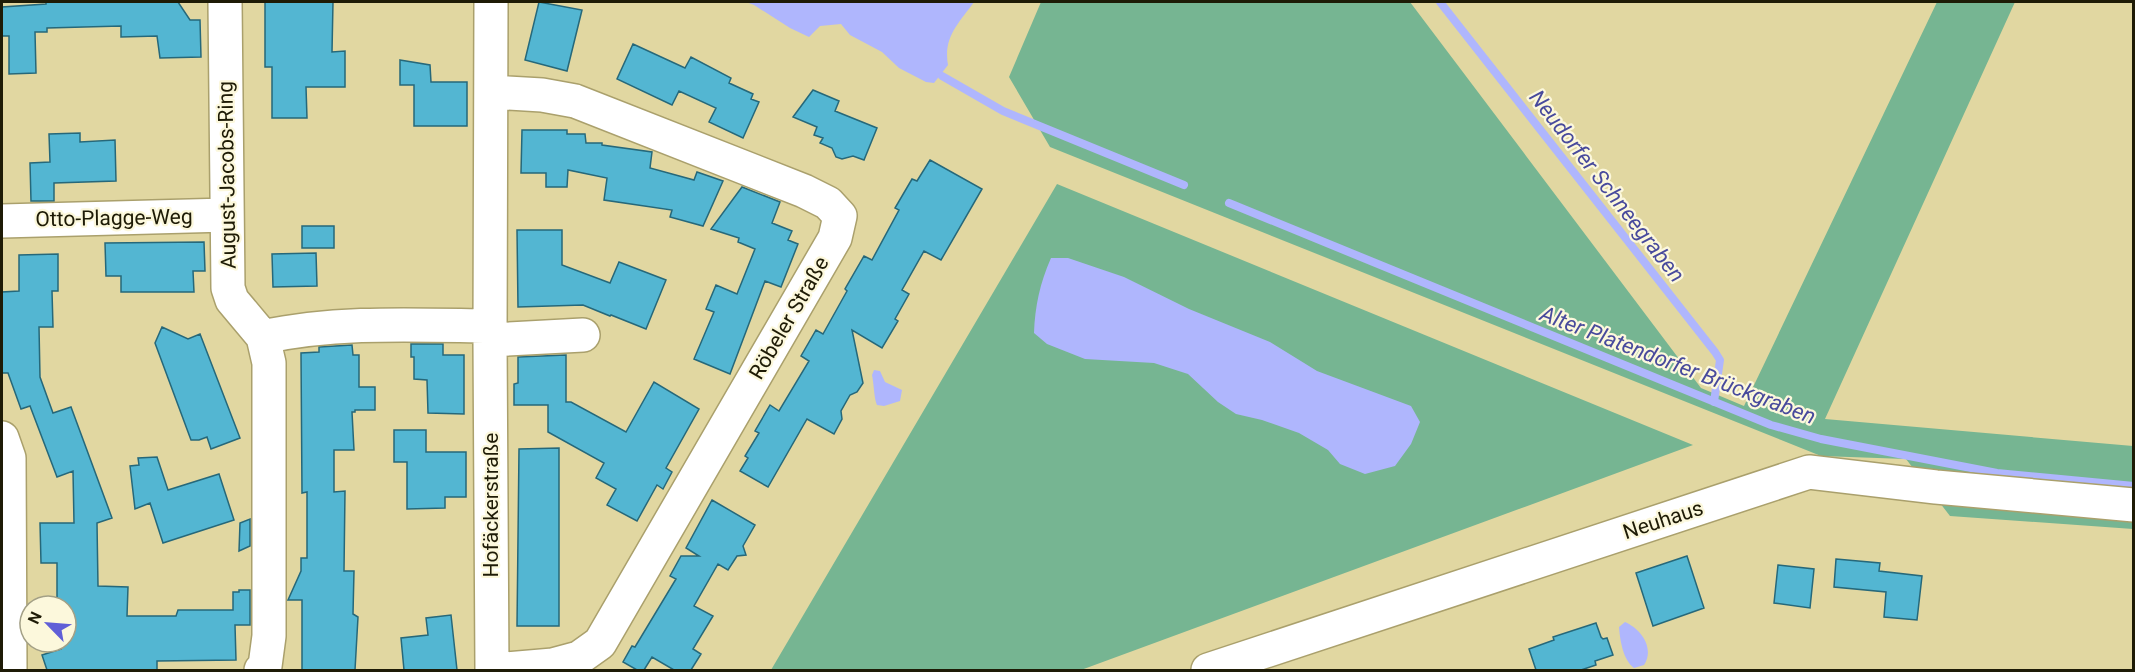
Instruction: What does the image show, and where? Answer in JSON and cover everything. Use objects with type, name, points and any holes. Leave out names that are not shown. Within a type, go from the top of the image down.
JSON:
[{"type":"street","name":"August-Jacobs-Ring","points":[[225,2],[228,288],[232,300],[263,338],[269,363],[269,636],[265,666],[261,670]]},
{"type":"street","name":"Hofäckerstraße","points":[[491,2],[492,670]]},
{"type":"street","name":"Röbeler Straße","points":[[491,92],[542,95],[575,101],[804,191],[828,204],[840,216],[835,238],[600,643],[579,658],[553,665],[492,670]]},
{"type":"street","name":"Otto-Plagge-Weg","points":[[2,221],[227,215]]},
{"type":"street","points":[[263,338],[299,330],[393,325],[490,333],[583,335]]},
{"type":"street","points":[[2,438],[9,458],[10,670]]},
{"type":"street","name":"Neuhaus","points":[[1208,670],[1809,472],[1936,487],[2133,505]]},
{"type":"green space","points":[[1041,2],[1410,2],[1701,388],[1744,406],[1937,2],[2015,2],[1825,419],[2133,446],[2133,529],[1950,516],[1906,459],[1821,456],[1050,147],[1009,77]]},
{"type":"green space","points":[[1057,184],[1693,445],[1081,670],[771,670]]},
{"type":"water","points":[[746,2],[974,2],[950,38],[948,65],[934,83],[926,82],[899,68],[882,52],[850,35],[841,24],[820,26],[809,37]]},
{"type":"water","points":[[1051,258],[1068,258],[1124,277],[1189,309],[1270,342],[1317,371],[1411,406],[1420,422],[1411,444],[1395,466],[1365,474],[1340,464],[1328,450],[1299,433],[1236,414],[1218,402],[1188,374],[1154,363],[1085,359],[1047,344],[1034,333],[1039,295]]},
{"type":"water","points":[[874,370],[880,371],[885,382],[902,390],[900,401],[884,406],[877,405],[872,375]]},
{"type":"water","points":[[1625,622],[1636,629],[1645,640],[1648,652],[1644,665],[1634,668],[1625,655],[1619,627]]},
{"type":"building","points":[[46,2],[178,2],[190,20],[200,20],[201,57],[160,58],[157,36],[121,37],[121,26],[47,28],[47,32],[35,32],[36,73],[9,74],[9,36],[2,36],[2,7],[46,4]]},
{"type":"building","points":[[265,2],[333,2],[332,52],[345,51],[345,87],[306,87],[307,118],[272,118],[272,67],[265,67]]},
{"type":"building","points":[[539,2],[582,10],[567,71],[525,60]]},
{"type":"building","points":[[633,44],[685,68],[691,57],[731,78],[729,83],[753,94],[751,99],[759,102],[743,138],[709,122],[716,108],[679,91],[672,105],[617,79]]},
{"type":"building","points":[[400,60],[430,65],[431,82],[467,82],[467,126],[414,126],[414,85],[400,85]]},
{"type":"building","points":[[813,90],[839,101],[835,111],[877,128],[864,160],[853,156],[842,159],[836,157],[832,148],[820,143],[823,138],[814,135],[817,127],[793,117]]},
{"type":"building","points":[[522,130],[567,130],[567,134],[585,134],[586,143],[602,143],[602,145],[652,152],[650,168],[694,180],[697,172],[723,181],[703,226],[670,217],[672,210],[604,200],[607,178],[568,170],[567,187],[546,187],[546,173],[521,173]]},
{"type":"building","points":[[80,133],[80,142],[115,140],[116,181],[54,183],[54,201],[31,201],[30,163],[50,162],[49,134]]},
{"type":"building","points":[[930,160],[982,189],[941,260],[924,251],[902,290],[909,294],[895,319],[898,321],[882,348],[852,330],[863,383],[857,392],[850,395],[841,411],[842,419],[834,434],[807,419],[768,487],[740,471],[748,458],[745,456],[759,433],[755,431],[770,405],[779,411],[809,361],[801,356],[816,330],[823,334],[864,256],[872,260],[899,210],[895,208],[912,179],[917,181]]},
{"type":"building","points":[[742,187],[780,202],[772,223],[792,231],[788,240],[798,244],[781,287],[765,281],[730,374],[694,359],[714,312],[706,309],[716,285],[737,294],[755,249],[738,242],[739,238],[711,229]]},
{"type":"building","points":[[302,226],[334,226],[334,248],[302,248]]},
{"type":"building","points":[[517,230],[562,230],[562,265],[610,283],[619,262],[666,280],[646,329],[583,305],[518,307]]},
{"type":"building","points":[[204,242],[205,271],[193,271],[194,292],[121,292],[121,276],[106,276],[105,243]]},
{"type":"building","points":[[316,253],[317,286],[273,287],[272,254]]},
{"type":"building","points":[[58,254],[58,291],[52,291],[53,327],[39,327],[40,377],[53,413],[71,407],[112,518],[97,523],[98,586],[128,587],[127,616],[176,616],[178,610],[233,610],[233,592],[250,590],[250,625],[235,625],[236,660],[157,661],[157,670],[47,670],[42,655],[78,654],[78,594],[57,594],[57,563],[41,563],[40,523],[74,523],[73,471],[57,477],[30,406],[21,409],[8,373],[2,373],[2,292],[19,291],[19,255]]},
{"type":"building","points":[[162,327],[188,339],[200,334],[240,438],[211,449],[207,437],[191,440],[155,343]]},
{"type":"building","points":[[411,344],[443,344],[443,355],[464,355],[464,414],[428,413],[427,380],[414,379],[414,357],[411,357]]},
{"type":"building","points":[[352,345],[353,355],[359,355],[359,387],[375,387],[375,410],[352,412],[354,450],[334,450],[334,492],[345,491],[344,571],[354,571],[353,614],[358,617],[355,670],[302,670],[302,600],[288,600],[301,571],[301,558],[307,558],[307,492],[302,493],[301,353],[319,352],[319,347]]},
{"type":"building","points":[[566,355],[566,402],[571,402],[626,432],[654,382],[699,409],[666,468],[672,472],[663,489],[657,485],[637,521],[607,505],[616,489],[596,478],[604,463],[548,432],[548,405],[514,405],[514,384],[518,383],[518,357]]},
{"type":"building","points":[[394,430],[426,430],[426,452],[466,452],[466,497],[445,497],[445,508],[407,509],[407,462],[394,462]]},
{"type":"building","points":[[559,448],[559,626],[517,626],[519,449]]},
{"type":"building","points":[[157,457],[168,490],[219,474],[234,520],[163,543],[150,503],[135,509],[130,466],[139,465],[138,458]]},
{"type":"building","points":[[712,500],[755,525],[743,546],[746,555],[737,556],[728,570],[718,564],[694,606],[713,616],[693,649],[701,654],[691,670],[674,670],[652,657],[644,670],[637,670],[623,662],[632,646],[635,647],[676,579],[670,576],[681,556],[699,556],[686,548]]},
{"type":"building","points":[[250,519],[250,546],[239,551],[240,523]]},
{"type":"building","points":[[1687,556],[1704,608],[1653,626],[1636,573]]},
{"type":"building","points":[[1836,559],[1880,563],[1879,571],[1922,576],[1917,620],[1884,617],[1886,592],[1834,587]]},
{"type":"building","points":[[1778,565],[1814,569],[1810,608],[1774,603]]},
{"type":"building","points":[[451,615],[457,670],[404,670],[401,638],[428,635],[426,618]]},
{"type":"building","points":[[1596,623],[1601,637],[1607,638],[1613,655],[1595,661],[1596,665],[1581,670],[1536,670],[1529,649],[1554,640],[1553,637]]},
{"type":"waterway","name":"Neudorfer Schneegraben","points":[[1440,2],[1715,352],[1720,360],[1714,402]]},
{"type":"waterway","name":"Alter Platendorfer Brückgraben","points":[[942,76],[1003,111],[1184,185]]},
{"type":"waterway","name":"Alter Platendorfer Brückgraben","points":[[1229,203],[1771,425],[1821,439],[1997,473],[2134,486]]}]
